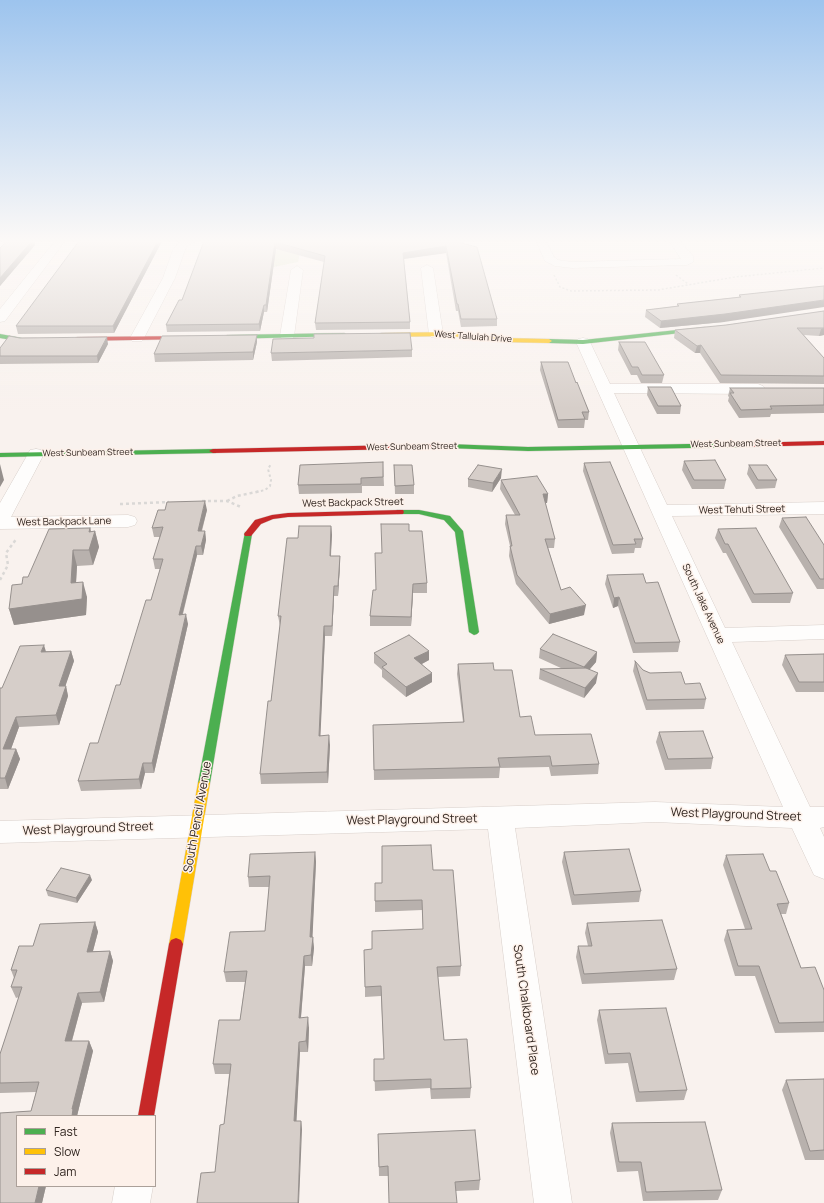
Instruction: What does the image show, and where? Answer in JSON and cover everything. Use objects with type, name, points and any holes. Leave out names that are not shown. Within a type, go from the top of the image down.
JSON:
[{"type":"street","points":[[0,318],[16,297]]},
{"type":"street","points":[[137,338],[159,297]]},
{"type":"street","points":[[287,336],[293,297]]},
{"type":"street","points":[[431,297],[436,334]]},
{"type":"street","name":"West Tallulah Drive","points":[[373,335],[436,334],[461,335],[502,340],[583,342],[717,328]]},
{"type":"street","points":[[216,337],[357,335]]},
{"type":"street","points":[[0,336],[22,340],[45,340]]},
{"type":"street","points":[[68,340],[200,338]]},
{"type":"street","name":"South Jake Avenue","points":[[583,342],[718,635],[813,818],[824,867]]},
{"type":"street","points":[[605,388],[772,390]]},
{"type":"street","name":"West Sunbeam Street","points":[[0,455],[440,446],[528,449],[824,443]]},
{"type":"street","points":[[0,522],[36,454]]},
{"type":"street","name":"West Tehuti Street","points":[[661,511],[824,508]]},
{"type":"street","name":"West Backpack Street","points":[[258,522],[272,517],[288,515],[419,512],[435,514],[447,518],[459,531],[474,632]]},
{"type":"street","name":"West Backpack Lane","points":[[0,522],[128,521]]},
{"type":"street","name":"South Pencil Avenue","points":[[146,1115],[247,537],[251,529],[258,522]]},
{"type":"street","points":[[718,635],[824,632]]},
{"type":"street","name":"West Playground Street","points":[[0,832],[196,825],[500,818],[655,812],[813,818]]},
{"type":"street","name":"South Chalkboard Place","points":[[500,818],[553,1203]]},
{"type":"street","points":[[131,1203],[134,1187]]},
{"type":"path","points":[[227,501],[237,496],[265,490],[270,486],[271,480],[268,469],[270,465],[275,462]]},
{"type":"path","points":[[201,501],[227,501],[241,507]]},
{"type":"path","points":[[113,504],[177,502]]},
{"type":"path","points":[[0,580],[8,565],[6,554],[18,537]]},
{"type":"building","points":[[37,297],[128,297],[113,326],[16,326]]},
{"type":"building","points":[[183,297],[267,297],[266,305],[264,305],[259,324],[166,325],[179,300],[182,300]]},
{"type":"building","points":[[319,297],[407,297],[410,322],[315,323]]},
{"type":"building","points":[[456,297],[491,297],[497,319],[461,319]]},
{"type":"building","points":[[740,297],[824,297],[824,300],[725,314],[661,321],[646,310],[679,306],[677,304]]},
{"type":"building","points":[[824,311],[824,328],[797,328],[824,358],[824,376],[721,375],[701,345],[697,346],[675,330],[726,325]]},
{"type":"building","points":[[410,333],[412,350],[271,353],[273,339],[314,338],[314,334]]},
{"type":"building","points":[[257,335],[253,352],[154,354],[162,336]]},
{"type":"building","points":[[9,336],[20,338],[107,337],[97,356],[0,356],[0,348]]},
{"type":"building","points":[[619,342],[645,342],[664,375],[642,375],[638,367],[632,367]]},
{"type":"building","points":[[541,362],[568,362],[589,412],[582,412],[585,419],[558,420]]},
{"type":"building","points":[[648,387],[671,387],[681,406],[658,406]]},
{"type":"building","points":[[730,388],[824,388],[824,405],[770,406],[772,409],[741,410],[730,393],[734,393]]},
{"type":"building","points":[[715,460],[726,480],[694,480],[684,461]]},
{"type":"building","points":[[383,462],[383,477],[361,478],[361,484],[298,485],[300,465]]},
{"type":"building","points":[[610,462],[643,539],[634,539],[636,544],[613,545],[584,463]]},
{"type":"building","points":[[394,465],[412,465],[414,485],[395,486]]},
{"type":"building","points":[[478,465],[502,469],[493,483],[468,479]]},
{"type":"building","points":[[749,465],[767,465],[777,480],[758,480]]},
{"type":"building","points":[[537,476],[548,494],[543,494],[555,539],[545,539],[561,590],[570,587],[586,605],[550,614],[517,575],[510,546],[512,546],[506,515],[520,515],[501,480]]},
{"type":"building","points":[[205,501],[198,531],[205,531],[201,546],[196,546],[179,615],[186,614],[152,763],[143,763],[139,779],[78,781],[90,743],[98,743],[116,685],[120,685],[146,600],[151,600],[163,559],[153,559],[163,527],[152,528],[158,510],[165,510],[167,502]]},
{"type":"building","points":[[806,517],[824,545],[824,579],[820,579],[782,518]]},
{"type":"building","points":[[381,524],[409,524],[409,531],[422,531],[427,583],[413,584],[411,617],[370,616],[373,590],[376,590],[375,553],[382,553]]},
{"type":"building","points":[[299,526],[331,526],[330,556],[340,556],[338,586],[334,586],[332,626],[324,626],[319,736],[329,735],[327,772],[260,774],[268,701],[271,701],[281,616],[278,616],[287,538],[298,538]]},
{"type":"building","points":[[90,528],[89,532],[95,531],[89,550],[73,550],[71,583],[83,582],[82,599],[9,609],[12,585],[22,584],[23,577],[28,577],[49,529]]},
{"type":"building","points":[[756,528],[793,593],[754,594],[728,544],[725,544],[718,529]]},
{"type":"building","points":[[643,574],[646,583],[658,582],[680,642],[635,643],[619,597],[614,598],[607,575]]},
{"type":"building","points":[[553,634],[597,652],[584,667],[540,649]]},
{"type":"building","points":[[409,635],[429,651],[414,658],[432,673],[406,687],[382,667],[387,664],[374,653]]},
{"type":"building","points":[[44,645],[41,652],[71,651],[59,686],[66,686],[56,715],[16,717],[3,749],[16,749],[5,778],[0,778],[0,688],[2,688],[20,646]]},
{"type":"building","points":[[824,654],[824,682],[799,682],[785,655]]},
{"type":"building","points":[[635,661],[643,670],[650,673],[681,672],[685,684],[700,683],[706,699],[647,700]]},
{"type":"building","points":[[493,663],[494,670],[512,670],[520,717],[531,716],[535,735],[591,734],[599,764],[552,766],[550,756],[498,758],[500,767],[374,770],[373,725],[464,722],[458,664]]},
{"type":"building","points":[[586,668],[598,673],[585,688],[540,669]]},
{"type":"building","points":[[703,731],[713,758],[668,759],[659,732]]},
{"type":"building","points":[[431,845],[433,870],[453,870],[461,966],[437,967],[444,1040],[467,1039],[471,1088],[431,1089],[431,1079],[374,1081],[374,1059],[384,1059],[381,986],[365,987],[364,950],[372,949],[372,931],[423,929],[422,900],[375,901],[375,883],[382,883],[382,846]]},
{"type":"building","points":[[629,849],[641,891],[574,895],[564,852]]},
{"type":"building","points":[[315,852],[310,937],[313,937],[311,955],[304,956],[299,1018],[308,1017],[306,1041],[299,1042],[294,1121],[301,1121],[298,1203],[197,1203],[201,1173],[215,1172],[220,1125],[224,1124],[231,1064],[213,1064],[219,1020],[240,1020],[247,971],[224,972],[230,932],[265,931],[270,876],[248,877],[250,854]]},
{"type":"building","points":[[763,854],[770,871],[776,871],[789,903],[777,904],[801,968],[815,967],[824,990],[824,1022],[779,1023],[759,966],[738,966],[727,930],[752,929],[726,855]]},
{"type":"building","points":[[61,868],[90,875],[76,898],[46,890]]},
{"type":"building","points":[[662,920],[677,969],[584,974],[578,946],[592,946],[587,923]]},
{"type":"building","points":[[95,922],[87,952],[110,951],[100,992],[78,993],[65,1041],[89,1041],[72,1109],[72,1115],[16,1115],[16,1187],[39,1187],[35,1203],[0,1203],[0,1113],[31,1111],[39,1082],[0,1083],[0,1054],[22,987],[11,987],[17,970],[11,970],[19,946],[33,946],[40,924]]},
{"type":"building","points":[[666,1008],[687,1090],[639,1092],[630,1053],[608,1054],[599,1010]]},
{"type":"building","points":[[824,1079],[824,1150],[810,1151],[786,1080]]},
{"type":"building","points":[[705,1122],[722,1190],[646,1192],[641,1162],[619,1162],[612,1123]]},
{"type":"building","points":[[475,1130],[480,1180],[455,1182],[457,1203],[389,1203],[388,1166],[379,1167],[378,1134]]},
{"type":"traffic: fast","points":[[549,341],[583,342],[705,329]]},
{"type":"traffic: fast","points":[[227,337],[344,335]]},
{"type":"traffic: fast","points":[[0,336],[22,340],[36,340]]},
{"type":"traffic: fast","points":[[447,446],[528,449],[742,445]]},
{"type":"traffic: fast","points":[[0,455],[213,451]]},
{"type":"traffic: fast","points":[[400,512],[419,512],[447,518],[459,531],[474,632]]},
{"type":"traffic: fast","points":[[204,783],[248,534]]},
{"type":"traffic: slow","points":[[381,335],[450,334],[502,340],[549,341]]},
{"type":"traffic: slow","points":[[176,944],[204,783]]},
{"type":"traffic: jam","points":[[77,339],[190,338]]},
{"type":"traffic: jam","points":[[742,445],[824,443]]},
{"type":"traffic: jam","points":[[213,451],[447,446]]},
{"type":"traffic: jam","points":[[248,534],[258,522],[272,517],[288,515],[400,512]]},
{"type":"traffic: jam","points":[[146,1115],[176,944]]}]
